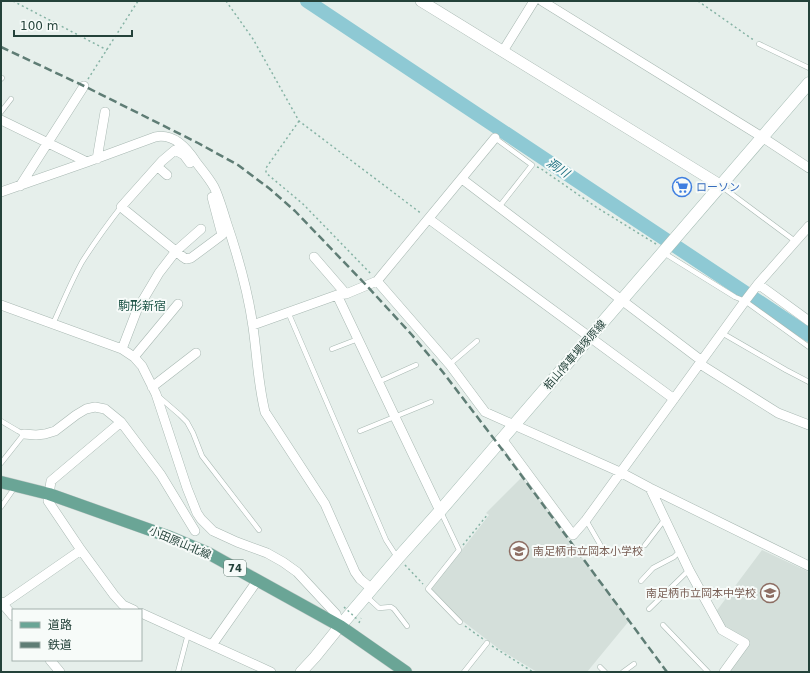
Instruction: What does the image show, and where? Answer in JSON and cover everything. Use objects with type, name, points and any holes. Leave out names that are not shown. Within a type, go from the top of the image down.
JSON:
[{"type":"main road","name":"栢山停車場塚原線","points":[[340,626],[809,83]]},
{"type":"main road","name":"小田原山北線","points":[[1,482],[49,494],[189,544],[340,626],[406,672]]},
{"type":"street","points":[[421,1],[720,185]]},
{"type":"street","points":[[503,51],[534,1]]},
{"type":"street","points":[[542,1],[762,137],[809,168]]},
{"type":"street","points":[[20,186],[84,86]]},
{"type":"street","points":[[97,159],[106,112]]},
{"type":"street","points":[[1,120],[87,162]]},
{"type":"street","points":[[1,192],[97,159],[155,137],[168,137],[188,150],[214,188],[234,244],[245,285],[253,325],[265,412],[325,504],[355,572],[369,593]]},
{"type":"street","points":[[253,325],[377,281],[495,138]]},
{"type":"street","points":[[206,177],[201,178],[184,155],[175,150],[162,161],[121,207],[183,257],[186,259],[191,258],[222,235],[212,198],[214,188]]},
{"type":"street","points":[[158,167],[167,176]]},
{"type":"street","points":[[462,179],[623,300],[701,362],[778,413],[809,425]]},
{"type":"street","points":[[429,219],[674,399]]},
{"type":"street","points":[[502,439],[573,535],[586,520],[745,301],[809,226]]},
{"type":"street","points":[[122,349],[137,310],[159,273],[176,251],[201,229]]},
{"type":"street","points":[[314,257],[342,294],[358,339],[394,418],[440,511]]},
{"type":"street","points":[[377,281],[450,365],[484,412],[620,472],[809,566]]},
{"type":"street","points":[[758,284],[809,321]]},
{"type":"street","points":[[134,357],[178,304]]},
{"type":"street","points":[[1,305],[122,349],[134,357],[142,366],[154,390],[187,488],[201,519],[212,530],[237,542],[267,553],[283,562],[297,572],[336,614],[340,626],[301,672]]},
{"type":"street","points":[[154,390],[196,353]]},
{"type":"street","points":[[24,434],[36,435],[55,431],[86,409],[95,407],[105,409],[120,422],[162,475],[195,531]]},
{"type":"street","points":[[120,422],[51,480],[48,501],[114,595],[124,606],[132,609]]},
{"type":"street","points":[[650,488],[689,570],[722,630],[745,643],[724,672]]},
{"type":"street","points":[[12,615],[2,603],[81,550]]},
{"type":"street","points":[[212,645],[258,581]]},
{"type":"street","points":[[142,613],[271,672]]},
{"type":"street","points":[[51,661],[60,672]]},
{"type":"lane","points":[[759,44],[809,68]]},
{"type":"lane","points":[[1,112],[11,100]]},
{"type":"lane","points":[[495,138],[532,165],[499,207]]},
{"type":"lane","points":[[720,185],[795,242]]},
{"type":"lane","points":[[53,324],[82,263],[100,234],[121,207]]},
{"type":"lane","points":[[663,252],[735,297],[745,301],[809,347]]},
{"type":"lane","points":[[288,312],[386,540],[398,558]]},
{"type":"lane","points":[[722,333],[809,382]]},
{"type":"lane","points":[[332,348],[358,339]]},
{"type":"lane","points":[[450,365],[477,341]]},
{"type":"lane","points":[[378,382],[416,365]]},
{"type":"lane","points":[[154,390],[187,422],[202,456],[259,530]]},
{"type":"lane","points":[[360,431],[431,402]]},
{"type":"lane","points":[[1,421],[24,434],[1,463]]},
{"type":"lane","points":[[1,507],[15,486]]},
{"type":"lane","points":[[440,511],[459,550],[428,589],[460,622]]},
{"type":"lane","points":[[644,545],[665,518]]},
{"type":"lane","points":[[586,520],[605,553]]},
{"type":"lane","points":[[641,582],[653,568],[674,557],[680,551]]},
{"type":"lane","points":[[648,609],[689,570]]},
{"type":"lane","points":[[369,593],[379,608],[391,607],[407,626]]},
{"type":"lane","points":[[663,625],[708,672]]},
{"type":"lane","points":[[178,672],[188,634]]},
{"type":"lane","points":[[464,672],[487,643]]},
{"type":"lane","points":[[623,672],[634,664]]},
{"type":"lane","points":[[600,667],[605,672]]},
{"type":"path","points":[[12,1],[106,50]]},
{"type":"path","points":[[84,86],[138,1]]},
{"type":"path","points":[[226,1],[253,39],[299,121],[429,219]]},
{"type":"path","points":[[698,1],[759,44]]},
{"type":"path","points":[[299,121],[266,168],[266,173],[303,204],[377,281]]},
{"type":"path","points":[[532,165],[540,168],[596,207],[656,244],[663,252]]},
{"type":"path","points":[[459,550],[488,514]]},
{"type":"path","points":[[398,558],[428,589]]},
{"type":"path","points":[[344,607],[358,620]]},
{"type":"path","points":[[460,622],[487,643],[533,672]]},
{"type":"shaded area","name":"南足柄市立岡本小学校","points":[[522,477],[629,621],[587,672],[537,672],[499,649],[460,619],[432,591],[432,588],[489,515],[486,513]]},
{"type":"shaded area","name":"南足柄市立岡本中学校","points":[[762,550],[809,572],[809,672],[727,672],[748,643],[722,627],[715,613]]},
{"type":"waterway","name":"洞川","points":[[307,1],[809,335]]},
{"type":"railway","points":[[1,47],[84,86],[198,143],[238,165],[270,189],[295,211],[367,286],[412,335],[442,371],[667,672]]},
{"type":"place","name":"ローソン","points":[[682,187]]},
{"type":"place","name":"南足柄市立岡本小学校","points":[[519,551]]},
{"type":"place","name":"南足柄市立岡本中学校","points":[[770,593]]},
{"type":"district","name":"駒形新宿","points":[[142,306]]}]
